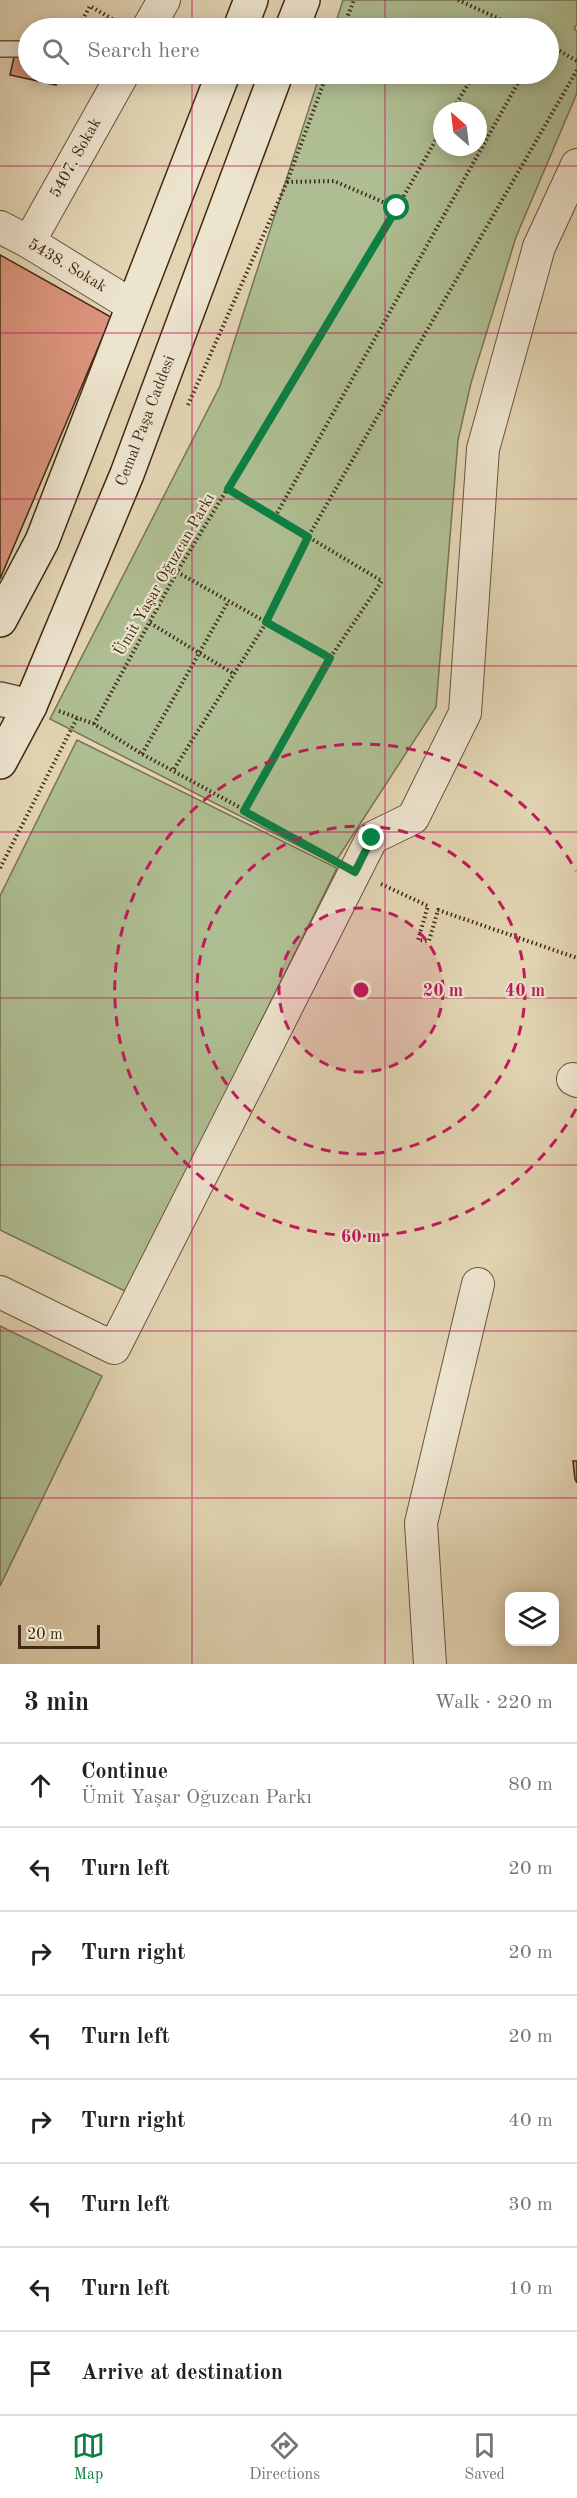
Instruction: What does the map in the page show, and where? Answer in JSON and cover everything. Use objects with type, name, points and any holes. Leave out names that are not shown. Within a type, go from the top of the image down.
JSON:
[{"type":"main road","points":[[244,18],[251,0]]},
{"type":"main road","points":[[296,18],[303,0]]},
{"type":"main road","points":[[0,620],[42,541],[219,84]]},
{"type":"main road","name":"Cemal Paşa Caddesi","points":[[0,762],[15,702],[127,474],[272,84]]},
{"type":"street","points":[[154,18],[164,0]]},
{"type":"street","name":"5407. Sokak","points":[[29,242],[117,84]]},
{"type":"street","points":[[0,1292],[114,1348],[372,838],[413,818],[465,713],[483,449],[539,247],[577,165]]},
{"type":"street","name":"5438. Sokak","points":[[0,227],[29,242],[133,306]]},
{"type":"street","points":[[430,1664],[421,1523],[478,1284]]},
{"type":"lane","points":[[0,49],[18,49]]},
{"type":"path","points":[[347,18],[354,0]]},
{"type":"path","points":[[458,0],[497,18]]},
{"type":"path","points":[[83,18],[90,6],[111,18]]},
{"type":"path","points":[[559,50],[577,61]]},
{"type":"path","points":[[174,770],[266,622],[308,537],[577,70]]},
{"type":"path","points":[[457,102],[468,84]]},
{"type":"path","points":[[275,517],[517,84]]},
{"type":"path","name":"Ümit Yaşar Oğuzcan Parkı","points":[[94,724],[177,572],[433,145]]},
{"type":"path","points":[[287,182],[334,181],[397,208]]},
{"type":"path","points":[[228,489],[382,581],[330,658],[244,811]]},
{"type":"path","points":[[177,572],[330,658]]},
{"type":"path","points":[[142,754],[228,602]]},
{"type":"path","points":[[150,623],[234,674]]},
{"type":"path","points":[[15,702],[52,708],[94,724],[142,754],[355,872],[428,906],[418,940],[429,941],[438,910],[577,958]]},
{"type":"path","points":[[0,868],[77,718]]},
{"type":"green space","points":[[343,0],[577,0],[577,24],[574,29],[577,31],[577,93],[516,237],[471,383],[458,440],[436,707],[334,864],[50,719],[220,386],[317,84],[559,84],[559,18],[337,18]]},
{"type":"green space","points":[[77,740],[337,868],[127,1292],[0,1230],[0,896]]},
{"type":"green space","points":[[0,1326],[102,1376],[0,1586]]},
{"type":"building","points":[[16,48],[18,48],[18,77],[10,75]]},
{"type":"building","points":[[0,255],[111,317],[0,579]]},
{"type":"building","points":[[573,1461],[577,1461],[577,1483],[575,1479]]},
{"type":"route","points":[[372,838],[355,872],[339,861],[244,811],[330,658],[266,622],[308,537],[228,489],[397,208]]}]
